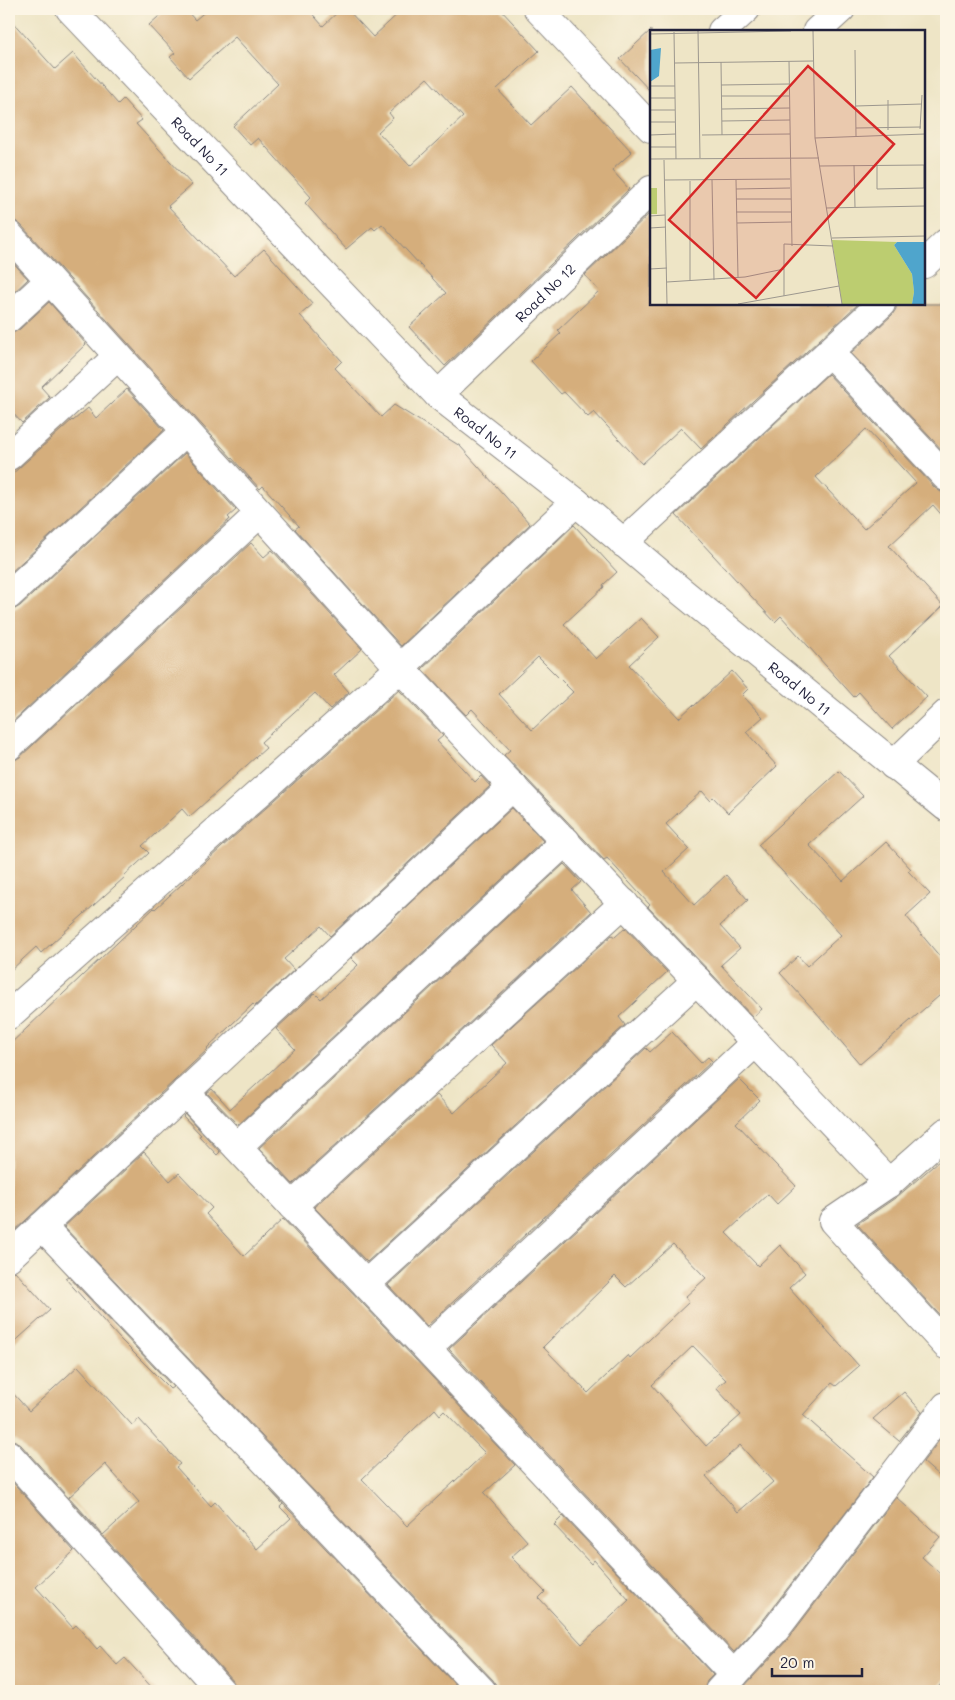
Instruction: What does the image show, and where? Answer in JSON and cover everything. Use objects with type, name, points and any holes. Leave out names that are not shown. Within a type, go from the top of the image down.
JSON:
[{"type":"street","name":"Road No 11","points":[[70,9],[438,395],[576,502],[623,543],[946,807]]},
{"type":"street","points":[[538,9],[646,112]]},
{"type":"street","points":[[723,30],[746,9]]},
{"type":"street","points":[[818,30],[841,9]]},
{"type":"street","name":"Road No 12","points":[[438,395],[650,191]]},
{"type":"street","points":[[9,235],[400,668],[889,1183]]},
{"type":"street","points":[[925,263],[946,243]]},
{"type":"street","points":[[9,318],[49,281]]},
{"type":"street","points":[[623,543],[880,305]]},
{"type":"street","points":[[829,352],[946,477]]},
{"type":"street","points":[[9,456],[118,356]]},
{"type":"street","points":[[9,596],[186,431]]},
{"type":"street","points":[[9,1015],[400,668],[576,502]]},
{"type":"street","points":[[9,746],[260,513]]},
{"type":"street","points":[[893,765],[946,714]]},
{"type":"street","points":[[9,1257],[513,786]]},
{"type":"street","points":[[237,1147],[566,841]]},
{"type":"street","points":[[292,1206],[624,903]]},
{"type":"street","points":[[366,1284],[697,980]]},
{"type":"street","points":[[427,1348],[756,1042]]},
{"type":"street","points":[[185,1092],[427,1348],[727,1683],[776,1629],[946,1406]]},
{"type":"street","points":[[946,1132],[889,1183],[833,1220],[946,1345]]},
{"type":"street","points":[[42,1226],[482,1691]]},
{"type":"street","points":[[9,1455],[221,1691]]},
{"type":"building","points":[[167,9],[185,9],[195,20],[208,9],[308,9],[323,26],[341,9],[347,9],[373,37],[403,9],[500,9],[539,51],[497,89],[531,125],[572,87],[632,152],[612,170],[629,189],[445,366],[409,327],[446,293],[382,224],[375,230],[372,227],[346,249],[305,203],[311,197],[258,138],[250,145],[233,126],[278,84],[235,37],[189,78],[170,57],[175,53],[149,25]],"holes":[[[427,78],[463,117],[410,166],[378,132],[393,118],[389,113]]]},
{"type":"building","points":[[9,18],[55,69],[73,53],[118,104],[123,99],[142,120],[136,124],[192,185],[168,206],[234,276],[264,249],[313,304],[300,315],[342,361],[335,368],[381,417],[394,405],[460,446],[530,524],[401,646],[295,529],[299,526],[263,486],[260,489],[21,225],[14,220],[9,220]]},
{"type":"building","points":[[650,31],[650,91],[620,59]]},
{"type":"building","points":[[650,213],[650,305],[857,305],[701,449],[681,428],[642,464],[594,412],[588,417],[564,392],[561,394],[531,361],[561,333],[558,330],[599,291],[585,275]]},
{"type":"building","points":[[9,258],[28,279],[9,297]]},
{"type":"building","points":[[49,302],[86,344],[41,387],[50,397],[22,423],[9,409],[9,333],[20,329]]},
{"type":"building","points":[[946,304],[946,454],[851,353],[896,309],[896,305]]},
{"type":"building","points":[[828,374],[935,488],[941,492],[946,492],[946,520],[933,505],[889,546],[943,606],[889,656],[927,697],[892,729],[859,692],[854,697],[781,616],[775,622],[676,515]],"holes":[[[866,429],[916,483],[864,529],[816,477]]]},
{"type":"building","points":[[127,389],[164,430],[9,574],[9,477],[88,408],[96,418]]},
{"type":"building","points":[[185,453],[236,510],[228,517],[230,519],[9,725],[9,610],[20,606]]},
{"type":"building","points":[[574,525],[617,572],[603,585],[604,587],[564,624],[596,659],[641,618],[659,637],[629,665],[679,718],[732,671],[748,689],[742,695],[763,717],[746,732],[777,766],[728,813],[713,797],[710,800],[702,791],[666,824],[689,849],[664,872],[694,905],[726,875],[748,900],[720,926],[740,948],[721,965],[762,1009],[753,1017],[648,907],[650,905],[607,858],[604,860],[504,755],[510,750],[472,709],[466,715],[422,669]],"holes":[[[538,657],[573,692],[532,730],[499,694]]]},
{"type":"building","points":[[251,543],[264,557],[272,550],[362,649],[334,675],[349,692],[330,709],[315,693],[261,742],[266,748],[189,817],[182,809],[142,846],[149,853],[125,877],[41,953],[36,947],[9,972],[9,761],[20,757]]},
{"type":"building","points":[[399,690],[443,736],[437,741],[475,782],[481,776],[490,786],[330,936],[321,926],[284,959],[294,970],[255,1006],[253,1004],[208,1049],[9,1236],[9,1045],[154,908]]},
{"type":"building","points":[[839,771],[863,796],[809,845],[843,881],[886,842],[911,869],[908,871],[930,894],[906,916],[946,964],[946,990],[860,1064],[780,973],[798,956],[807,966],[841,935],[758,845]]},
{"type":"building","points":[[512,808],[543,841],[238,1125],[207,1093],[212,1089],[230,1109],[295,1049],[276,1029],[315,993],[321,999],[358,965],[351,958]]},
{"type":"building","points":[[564,864],[581,882],[572,890],[591,912],[293,1184],[259,1148]]},
{"type":"building","points":[[625,928],[667,972],[619,1017],[625,1025],[367,1262],[314,1207],[437,1095],[454,1113],[507,1063],[491,1045],[612,935],[615,937]]},
{"type":"building","points":[[672,1032],[701,1063],[708,1057],[712,1061],[427,1326],[388,1285],[646,1048],[650,1052]]},
{"type":"building","points":[[739,1079],[760,1100],[736,1123],[796,1186],[777,1204],[768,1194],[726,1233],[758,1266],[780,1245],[805,1273],[789,1288],[859,1366],[836,1386],[832,1383],[803,1415],[873,1477],[764,1619],[734,1652],[449,1349]],"holes":[[[673,1244],[706,1278],[685,1297],[689,1302],[630,1358],[628,1355],[588,1393],[543,1347],[615,1276],[626,1287]],[[693,1346],[726,1380],[716,1388],[741,1415],[706,1446],[652,1385]],[[740,1445],[773,1482],[738,1512],[706,1476]]]},
{"type":"building","points":[[185,1114],[220,1152],[217,1155],[183,1116]]},
{"type":"building","points":[[144,1152],[170,1181],[179,1173],[212,1208],[206,1214],[244,1256],[283,1219],[515,1465],[484,1493],[528,1542],[511,1557],[545,1592],[539,1598],[582,1644],[629,1600],[594,1560],[591,1564],[554,1525],[563,1516],[713,1675],[707,1681],[704,1691],[497,1691],[493,1680],[64,1227]],"holes":[[[435,1409],[440,1415],[444,1411],[485,1453],[407,1526],[362,1479]]]},
{"type":"building","points":[[946,1155],[946,1322],[857,1224],[898,1196]]},
{"type":"building","points":[[15,1271],[50,1310],[9,1347],[9,1272]]},
{"type":"building","points":[[68,1276],[173,1387],[170,1389],[120,1339],[65,1278]]},
{"type":"building","points":[[78,1366],[132,1425],[139,1419],[180,1464],[176,1467],[211,1506],[215,1502],[257,1549],[291,1518],[280,1507],[283,1504],[270,1490],[461,1691],[236,1691],[233,1681],[21,1445],[14,1440],[9,1440],[9,1389],[29,1411]],"holes":[[[105,1464],[139,1502],[103,1535],[69,1497]]]},
{"type":"building","points":[[904,1392],[922,1412],[899,1441],[873,1419]]},
{"type":"building","points":[[941,1438],[946,1442],[946,1482],[923,1462]]},
{"type":"building","points":[[9,1478],[74,1551],[36,1587],[73,1628],[76,1625],[97,1649],[100,1646],[117,1665],[125,1658],[155,1691],[9,1691]]},
{"type":"building","points":[[896,1497],[940,1537],[922,1557],[946,1579],[946,1678],[935,1691],[740,1691],[788,1639]]}]
